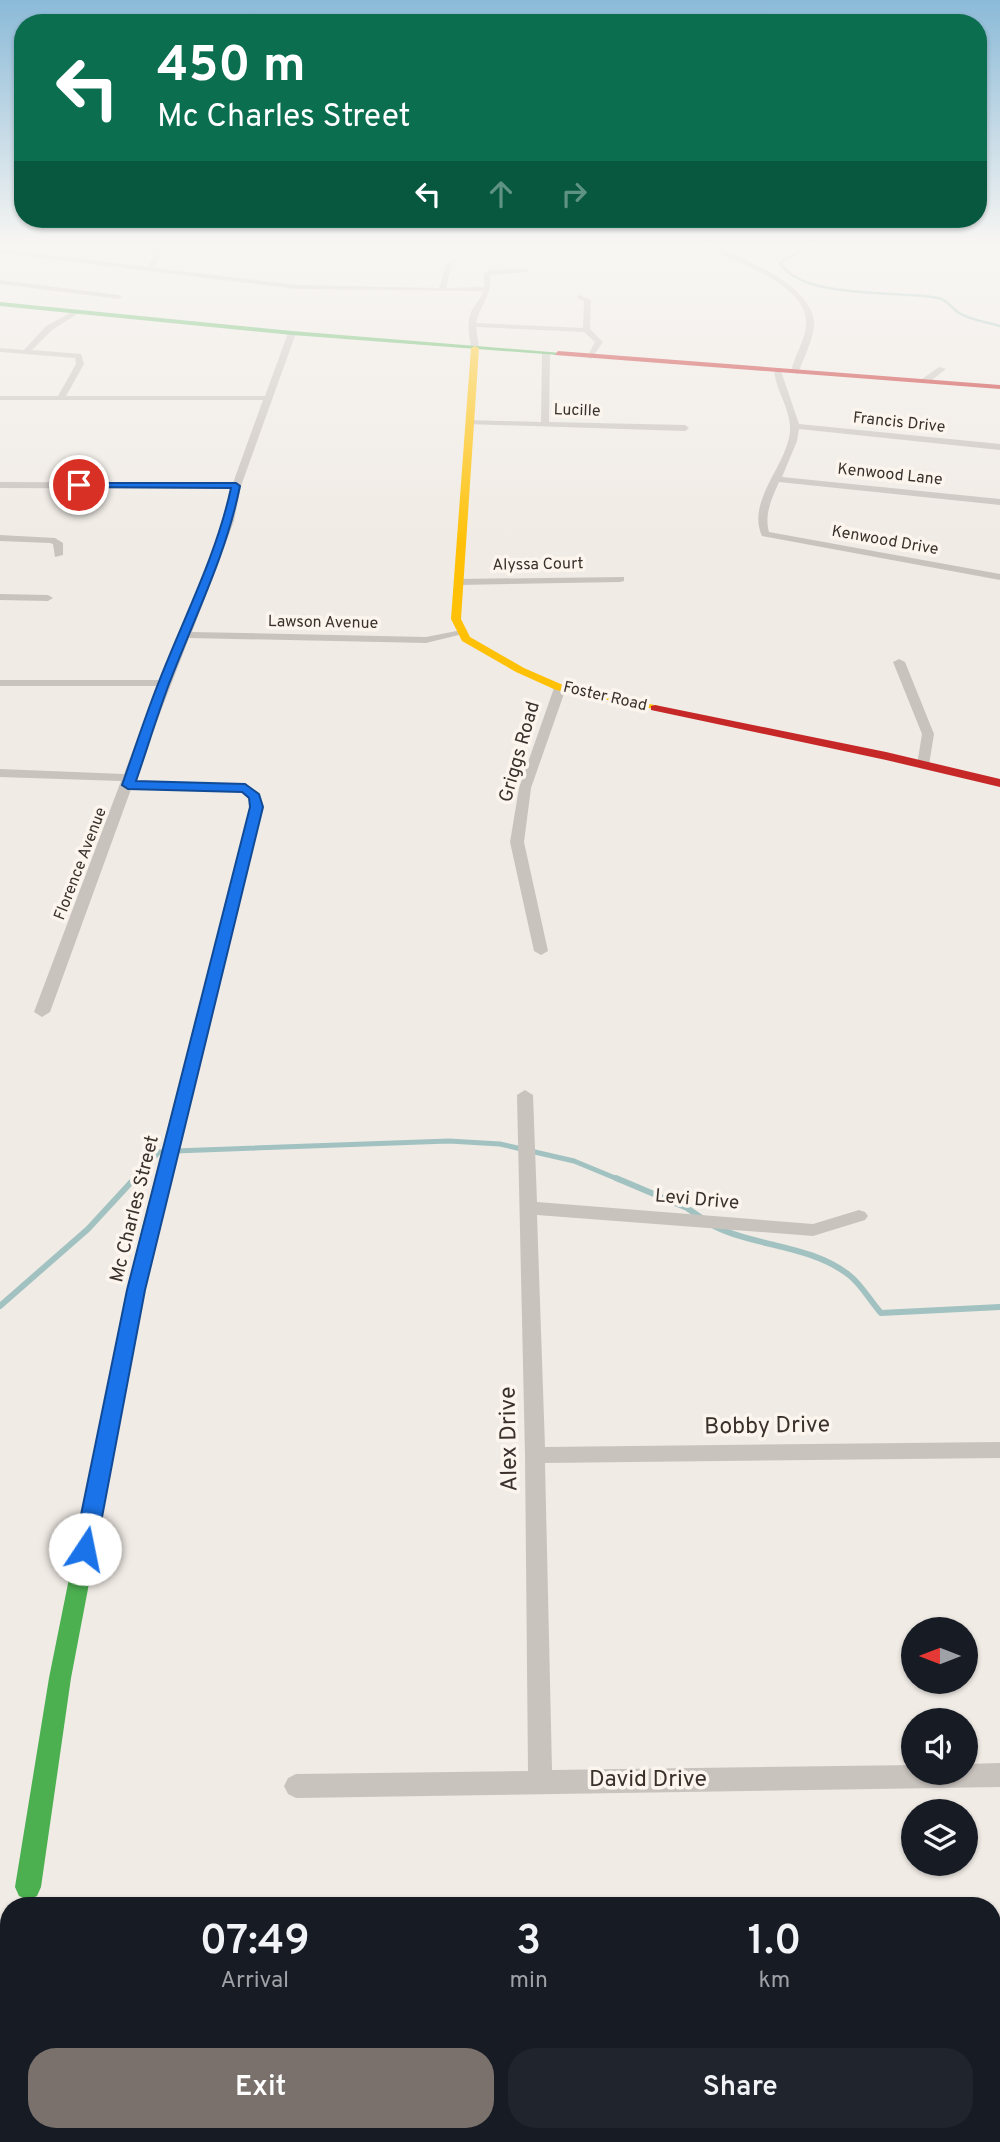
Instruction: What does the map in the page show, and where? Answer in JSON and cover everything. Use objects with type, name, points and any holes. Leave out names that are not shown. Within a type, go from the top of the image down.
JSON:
[{"type":"street","points":[[27,351],[34,344]]},
{"type":"street","name":"Florence Avenue","points":[[42,1012],[164,683],[229,521],[236,486],[288,344]]},
{"type":"street","points":[[426,344],[1000,387]]},
{"type":"street","points":[[462,633],[456,619],[474,344]]},
{"type":"street","points":[[591,357],[598,344]]},
{"type":"street","points":[[796,372],[806,344]]},
{"type":"street","points":[[0,350],[78,356],[80,364],[60,398]]},
{"type":"street","points":[[545,424],[546,354]]},
{"type":"street","points":[[925,381],[942,369]]},
{"type":"street","points":[[777,371],[795,426],[778,479]]},
{"type":"street","points":[[0,398],[268,398]]},
{"type":"street","name":"Lucille","points":[[469,422],[685,428]]},
{"type":"street","name":"Francis Drive","points":[[795,426],[1000,447]]},
{"type":"street","name":"Kenwood Lane","points":[[778,479],[1000,502]]},
{"type":"street","name":"Kenwood Drive","points":[[778,479],[765,507],[762,520],[765,534],[1000,578]]},
{"type":"street","points":[[0,485],[236,486]]},
{"type":"street","points":[[0,538],[52,540],[58,542],[58,555]]},
{"type":"street","name":"Alyssa Court","points":[[458,582],[620,579]]},
{"type":"street","points":[[0,597],[48,598]]},
{"type":"street","name":"Lawson Avenue","points":[[184,635],[426,640],[462,633]]},
{"type":"street","name":"Foster Road","points":[[462,633],[478,647],[560,688],[1000,783]]},
{"type":"street","points":[[899,662],[928,734],[923,765]]},
{"type":"street","points":[[0,683],[164,683]]},
{"type":"street","name":"Griggs Road","points":[[541,951],[517,842],[525,788],[560,688]]},
{"type":"street","points":[[0,773],[129,782]]},
{"type":"street","name":"Mc Charles Street","points":[[28,1887],[60,1678],[136,1290],[256,807],[255,796],[245,788],[129,782]]},
{"type":"street","name":"Alex Drive","points":[[525,1096],[536,1455],[540,1781]]},
{"type":"street","name":"Levi Drive","points":[[529,1208],[813,1230],[859,1216]]},
{"type":"street","name":"Bobby Drive","points":[[536,1455],[1000,1450]]},
{"type":"street","name":"David Drive","points":[[296,1786],[1000,1775]]},
{"type":"waterway","points":[[175,1151],[449,1141],[500,1144],[574,1161],[620,1180]]},
{"type":"waterway","points":[[133,1180],[159,1152],[165,1152]]},
{"type":"waterway","points":[[0,1306],[88,1229],[135,1178]]},
{"type":"waterway","points":[[616,1178],[687,1208],[703,1219]]},
{"type":"waterway","points":[[714,1226],[730,1233],[801,1252],[834,1265],[854,1279],[881,1313],[1000,1307]]},
{"type":"traffic: fast","points":[[438,344],[558,353]]},
{"type":"traffic: fast","points":[[28,1887],[60,1678],[136,1290],[152,1224]]},
{"type":"traffic: slow","points":[[475,348],[456,619],[466,639],[520,670],[560,688],[655,708]]},
{"type":"traffic: slow","points":[[128,785],[245,788],[255,796],[256,807],[152,1224]]},
{"type":"traffic: jam","points":[[558,353],[1000,387]]},
{"type":"traffic: jam","points":[[655,708],[886,756],[1000,783]]},
{"type":"route","points":[[79,485],[236,486],[229,521],[197,607],[164,683],[128,785],[245,788],[255,796],[256,807],[136,1290],[85,1549]]}]
